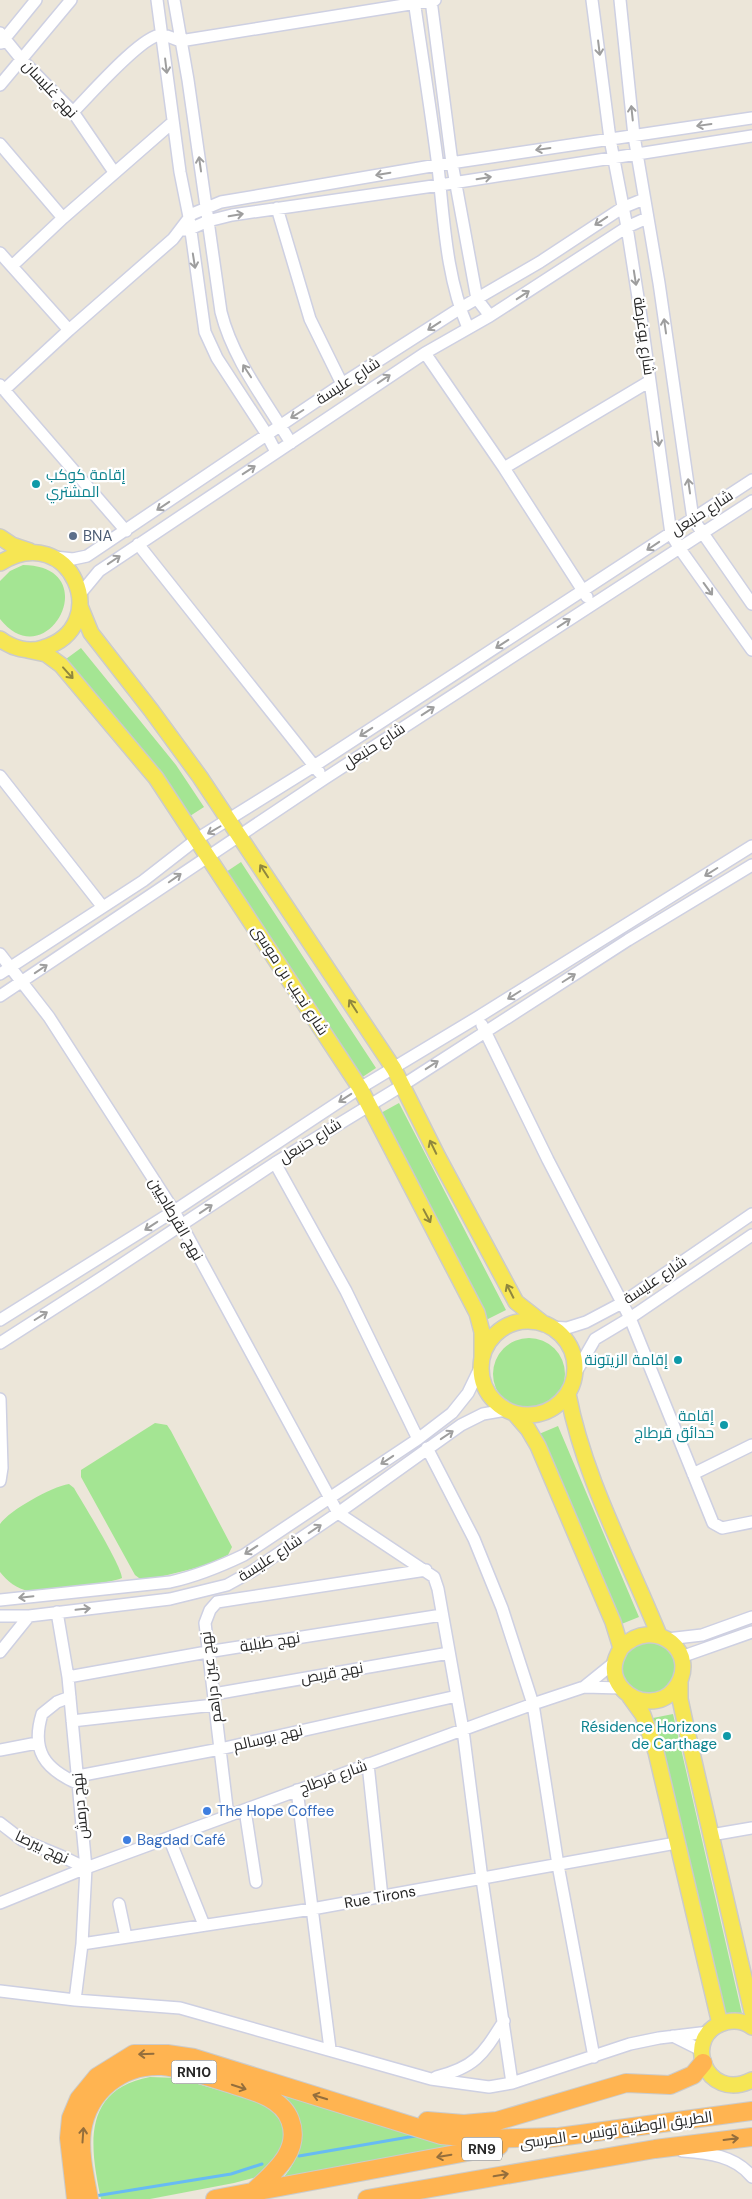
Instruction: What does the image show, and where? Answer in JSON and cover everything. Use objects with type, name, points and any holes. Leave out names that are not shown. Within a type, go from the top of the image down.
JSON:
[{"type":"highway","points":[[82,2194],[69,2138],[71,2118],[79,2099],[97,2077],[134,2054],[167,2054],[194,2058],[441,2135],[486,2139],[555,2137]]},
{"type":"highway","points":[[345,2104],[428,2121],[464,2124],[497,2121],[626,2083],[670,2085],[693,2075],[702,2057]]},
{"type":"highway","name":"RN10","points":[[82,2194],[82,2132],[93,2100],[106,2085],[123,2073],[142,2067],[162,2066],[192,2071],[263,2094],[283,2108],[291,2120],[293,2137],[290,2152],[279,2168],[253,2192]]},
{"type":"highway","name":"الطريق الوطنية تونس - المرسى","points":[[215,2199],[555,2137],[752,2111]]},
{"type":"highway","name":"الطريق الوطنية تونس - المرسى","points":[[367,2199],[655,2149],[752,2136]]},
{"type":"main road","points":[[0,537],[12,545],[55,557],[67,567],[75,579],[91,633],[151,710],[231,820],[394,1069],[442,1165],[516,1302],[560,1333],[573,1352],[575,1374],[568,1394],[558,1405],[545,1413],[530,1416],[511,1412]]},
{"type":"main road","points":[[0,563],[13,555],[30,551]]},
{"type":"main road","points":[[27,650],[52,646],[62,639],[71,630],[77,619],[80,600]]},
{"type":"main road","name":"شارع نجيب بن موسى","points":[[2,641],[27,650],[46,654],[62,665],[156,778],[208,855],[369,1104],[477,1313],[482,1332],[481,1361]]},
{"type":"main road","points":[[548,1325],[528,1321],[511,1324],[492,1337],[481,1361],[481,1376],[487,1392],[497,1404],[511,1412],[528,1429],[538,1446],[609,1614],[621,1648]]},
{"type":"main road","points":[[568,1394],[573,1419],[584,1453],[621,1548],[663,1637]]},
{"type":"main road","points":[[715,2028],[656,1752],[643,1715],[625,1692],[616,1676],[615,1662],[621,1648],[628,1640],[638,1635],[648,1634],[663,1637],[676,1646],[681,1657],[683,1670],[680,1683],[680,1699],[752,2012]]},
{"type":"main road","points":[[625,1692],[642,1701],[657,1701],[670,1694],[680,1683]]},
{"type":"main road","points":[[752,2027],[733,2021],[715,2028],[704,2040],[702,2057],[712,2077],[727,2085],[744,2084],[752,2080]]},
{"type":"street","points":[[2,39],[36,0]]},
{"type":"street","points":[[0,85],[71,0]]},
{"type":"street","points":[[156,0],[173,122],[189,217],[186,230],[205,332],[217,358],[266,433],[276,452]]},
{"type":"street","points":[[174,0],[221,312],[226,332],[234,350],[291,443]]},
{"type":"street","points":[[431,0],[452,163],[477,299],[490,316]]},
{"type":"street","points":[[74,112],[138,47],[162,34],[180,40],[435,0]]},
{"type":"street","name":"شارع يوغرطة","points":[[592,0],[610,139],[627,227],[671,534],[752,650]]},
{"type":"street","name":"شارع يوغرطة","points":[[620,0],[634,136],[659,283],[693,519],[752,604]]},
{"type":"street","points":[[414,2],[438,165],[448,258],[459,309],[468,328]]},
{"type":"street","name":"نهج غليسان","points":[[2,39],[74,112],[114,172]]},
{"type":"street","points":[[189,217],[206,207],[221,202],[438,165],[752,118]]},
{"type":"street","points":[[12,266],[114,172],[173,122]]},
{"type":"street","points":[[126,531],[2,388],[186,230],[208,221],[277,208],[440,185],[752,136]]},
{"type":"street","points":[[0,144],[63,218]]},
{"type":"street","name":"شارع عليسة","points":[[55,557],[73,559],[87,556],[266,433],[459,309],[540,262],[622,208],[644,199]]},
{"type":"street","points":[[277,208],[310,319],[342,384]]},
{"type":"street","name":"شارع عليسة","points":[[80,600],[99,570],[425,352],[490,316],[627,227],[647,218]]},
{"type":"street","points":[[0,253],[69,330]]},
{"type":"street","points":[[425,352],[504,468],[592,604]]},
{"type":"street","points":[[504,468],[650,382]]},
{"type":"street","name":"شارع حنبعل","points":[[0,974],[143,881],[197,839],[231,820],[752,480]]},
{"type":"street","name":"شارع حنبعل","points":[[0,996],[208,855],[752,501]]},
{"type":"street","points":[[138,544],[324,779]]},
{"type":"street","points":[[0,776],[102,906]]},
{"type":"street","name":"شارع حنبعل","points":[[0,1320],[174,1211],[360,1088],[394,1069],[752,846]]},
{"type":"street","name":"شارع حنبعل","points":[[0,1343],[275,1163],[403,1085],[628,940],[752,865]]},
{"type":"street","name":"نهج القرطاجيين","points":[[0,954],[23,981],[76,1057],[174,1211],[338,1513]]},
{"type":"street","points":[[478,1017],[630,1318],[716,1526],[731,1528],[752,1522]]},
{"type":"street","points":[[275,1163],[346,1291],[418,1439]]},
{"type":"street","name":"شارع عليسة","points":[[548,1325],[567,1328],[622,1303],[752,1214]]},
{"type":"street","name":"شارع عليسة","points":[[575,1374],[595,1339],[630,1318],[752,1235]]},
{"type":"street","name":"شارع عليسة","points":[[0,1600],[134,1587],[197,1576],[244,1555],[418,1439],[452,1413],[468,1393],[481,1361]]},
{"type":"street","points":[[0,1399],[2,1468],[0,1481]]},
{"type":"street","name":"شارع عليسة","points":[[0,1616],[29,1616],[170,1600],[228,1585],[254,1570],[338,1513],[427,1448],[471,1419],[484,1414],[511,1412]]},
{"type":"street","points":[[693,1474],[752,1445]]},
{"type":"street","points":[[427,1448],[474,1540],[502,1608],[533,1704],[558,1865],[594,2057]]},
{"type":"street","points":[[338,1513],[426,1570],[434,1577],[436,1583],[463,1730],[482,1880],[512,2083]]},
{"type":"street","name":"نهج عين دراهم","points":[[228,1816],[207,1652],[205,1623],[210,1610],[217,1602],[426,1570]]},
{"type":"street","name":"نهج درمش","points":[[57,1612],[68,1677],[86,1868],[82,1944],[75,2000]]},
{"type":"street","name":"نهج طبلبة","points":[[68,1677],[207,1652],[442,1615]]},
{"type":"street","points":[[0,1652],[29,1616]]},
{"type":"street","points":[[663,1637],[702,1635],[752,1617]]},
{"type":"street","points":[[681,1657],[752,1632]]},
{"type":"street","name":"نهج قربص","points":[[72,1721],[214,1700],[449,1653]]},
{"type":"street","name":"شارع قرطاج","points":[[0,1903],[86,1868],[584,1687],[615,1662]]},
{"type":"street","name":"شارع قرطاج","points":[[584,1687],[625,1692]]},
{"type":"street","name":"نهج بوسالم","points":[[78,1780],[457,1696]]},
{"type":"street","points":[[70,1697],[57,1702],[42,1714],[37,1743],[43,1757],[53,1769],[78,1780]]},
{"type":"street","points":[[0,1750],[37,1743]]},
{"type":"street","points":[[368,1764],[382,1896]]},
{"type":"street","points":[[298,1790],[330,2049]]},
{"type":"street","points":[[245,1810],[256,1882]]},
{"type":"street","name":"نهج بيرصا","points":[[0,1823],[22,1840],[86,1868]]},
{"type":"street","points":[[711,1835],[752,1828]]},
{"type":"street","points":[[169,1838],[204,1925]]},
{"type":"street","name":"Rue Tirons","points":[[82,1944],[312,1909],[482,1880],[676,1843]]},
{"type":"street","points":[[119,1904],[126,1937]]},
{"type":"street","points":[[0,1991],[75,2000],[180,2008],[431,2078],[489,2087],[512,2083],[630,2044],[715,2028]]},
{"type":"street","points":[[431,2078],[456,2072],[478,2059],[504,2021]]},
{"type":"street","points":[[673,2036],[702,2057]]},
{"type":"street","points":[[655,2149],[721,2156],[734,2162],[752,2177]]},
{"type":"green space","points":[[23,565],[48,570],[61,582],[65,598],[61,615],[50,629],[35,636],[18,634],[0,619],[0,581],[10,571]]},
{"type":"green space","points":[[81,648],[176,765],[204,807],[190,816],[163,774],[66,659]]},
{"type":"green space","points":[[241,862],[376,1068],[361,1078],[226,872]]},
{"type":"green space","points":[[399,1103],[506,1310],[486,1320],[379,1114]]},
{"type":"green space","points":[[529,1338],[549,1344],[559,1354],[565,1374],[559,1394],[549,1404],[529,1410],[509,1404],[499,1394],[493,1374],[499,1354],[509,1344]]},
{"type":"green space","points":[[155,1423],[167,1425],[171,1431],[232,1547],[228,1555],[204,1566],[143,1581],[135,1575],[81,1477],[81,1470]]},
{"type":"green space","points":[[558,1426],[639,1617],[619,1625],[539,1434]]},
{"type":"green space","points":[[69,1484],[74,1488],[101,1534],[116,1561],[122,1578],[91,1585],[47,1591],[29,1591],[20,1588],[0,1572],[0,1524],[12,1512],[31,1500]]},
{"type":"green space","points":[[641,1641],[663,1643],[677,1659],[675,1681],[658,1694],[637,1692],[624,1679],[622,1672],[625,1658],[629,1651]]},
{"type":"green space","points":[[673,1714],[743,2018],[723,2022],[653,1718]]},
{"type":"green space","points":[[150,2077],[177,2078],[260,2102],[272,2110],[279,2118],[282,2123],[286,2143],[261,2176],[150,2199],[101,2199],[94,2160],[93,2141],[101,2108],[112,2094],[128,2084]]},
{"type":"green space","points":[[282,2094],[461,2144],[282,2179],[296,2158],[300,2137],[296,2115]]},
{"type":"waterway","points":[[299,2156],[415,2136]]},
{"type":"waterway","points":[[95,2196],[231,2174],[262,2164]]},
{"type":"place","name":"إقامة كوكب المشتري","points":[[36,484]]},
{"type":"place","name":"BNA","points":[[73,536]]},
{"type":"place","name":"إقامة الزيتونة","points":[[678,1360]]},
{"type":"place","name":"إقامة حدائق قرطاج","points":[[724,1425]]},
{"type":"place","name":"Résidence Horizons de Carthage","points":[[727,1736]]},
{"type":"place","name":"The Hope Coffee","points":[[207,1811]]},
{"type":"place","name":"Bagdad Café","points":[[127,1840]]}]
